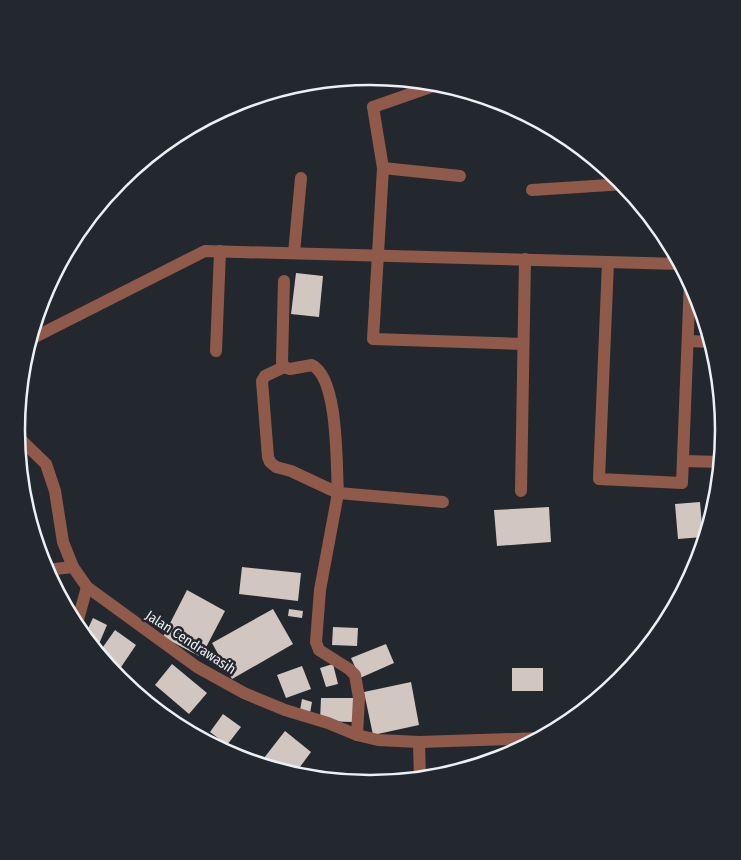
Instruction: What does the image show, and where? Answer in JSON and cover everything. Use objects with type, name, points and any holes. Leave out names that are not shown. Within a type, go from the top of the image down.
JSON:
[{"type":"street","points":[[426,89],[373,107],[383,168],[373,339],[523,344]]},
{"type":"street","points":[[383,168],[460,176]]},
{"type":"street","points":[[294,253],[301,178]]},
{"type":"street","points":[[532,190],[614,185]]},
{"type":"street","points":[[39,335],[205,251],[673,264]]},
{"type":"street","points":[[216,352],[220,251]]},
{"type":"street","points":[[521,491],[525,259]]},
{"type":"street","points":[[608,262],[599,479],[682,483],[689,297]]},
{"type":"street","points":[[284,281],[281,346],[284,367]]},
{"type":"street","points":[[688,341],[704,342]]},
{"type":"street","points":[[356,735],[359,698],[355,675],[349,669],[319,650],[316,642],[320,590],[338,493],[334,416],[329,392],[321,375],[312,365],[290,369],[284,367],[266,376],[262,381],[261,391],[270,462],[276,468],[291,471],[338,493],[443,502]]},
{"type":"street","name":"Jalan Cendrawasih","points":[[26,444],[46,464],[55,491],[63,542],[73,566],[87,587],[197,667],[244,693],[356,735],[378,740],[419,742],[526,739]]},
{"type":"street","points":[[683,461],[714,462]]},
{"type":"street","points":[[54,569],[73,566]]},
{"type":"street","points":[[79,616],[87,587]]},
{"type":"street","points":[[419,742],[420,772]]},
{"type":"building","points":[[296,273],[323,276],[319,317],[291,314]]},
{"type":"building","points":[[700,502],[702,526],[699,537],[678,539],[675,504]]},
{"type":"building","points":[[549,507],[551,542],[497,546],[494,510]]},
{"type":"building","points":[[242,567],[301,573],[298,601],[239,594]]},
{"type":"building","points":[[187,590],[225,611],[201,657],[163,637]]},
{"type":"building","points":[[273,609],[293,644],[232,679],[212,643]]},
{"type":"building","points":[[289,609],[303,611],[302,618],[288,616]]},
{"type":"building","points":[[93,618],[107,625],[99,644],[88,629]]},
{"type":"building","points":[[333,627],[358,628],[357,646],[332,645]]},
{"type":"building","points":[[115,630],[136,645],[120,668],[102,648]]},
{"type":"building","points":[[386,644],[394,663],[360,678],[351,658]]},
{"type":"building","points":[[172,664],[207,693],[189,714],[155,685]]},
{"type":"building","points":[[333,664],[338,684],[326,687],[320,668]]},
{"type":"building","points":[[302,666],[311,689],[286,698],[277,675]]},
{"type":"building","points":[[512,668],[543,668],[543,691],[512,691]]},
{"type":"building","points":[[411,682],[419,725],[373,735],[364,692]]},
{"type":"building","points":[[321,698],[353,698],[353,722],[320,721]]},
{"type":"building","points":[[302,699],[312,702],[310,713],[300,710]]},
{"type":"building","points":[[223,714],[241,727],[228,744],[210,732]]},
{"type":"building","points":[[285,731],[311,752],[299,768],[264,758]]}]
